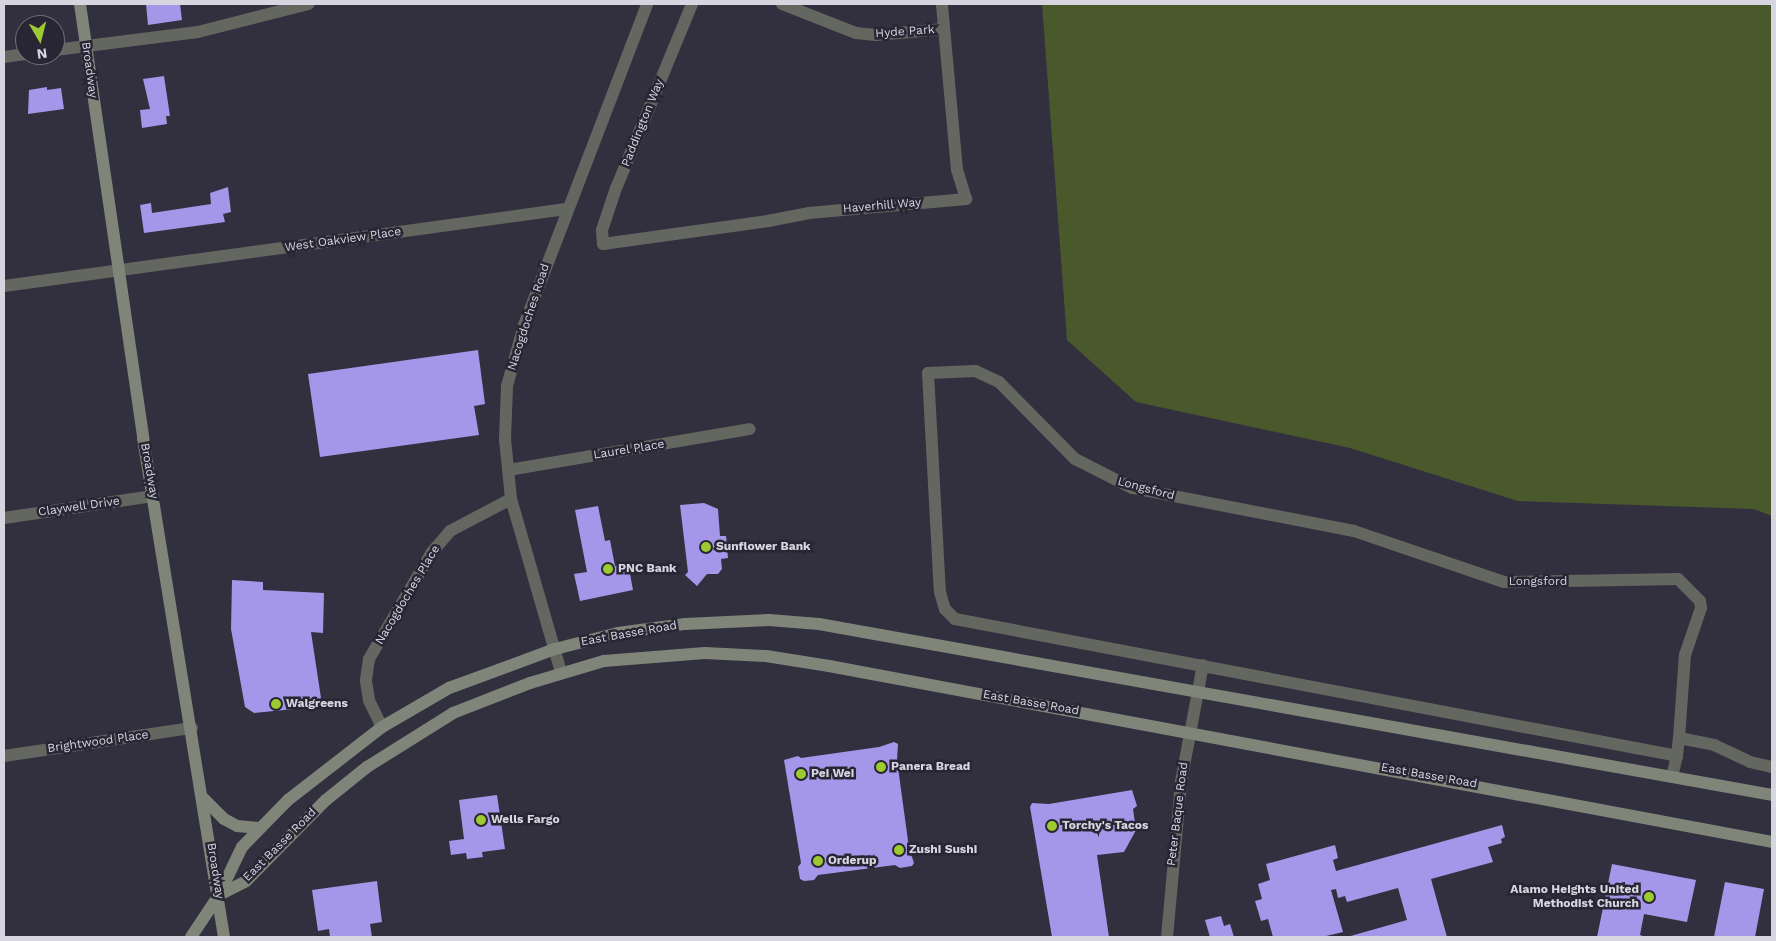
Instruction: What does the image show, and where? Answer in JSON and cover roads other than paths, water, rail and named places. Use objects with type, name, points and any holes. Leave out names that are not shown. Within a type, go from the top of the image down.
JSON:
[{"type":"main road","name":"Broadway","points":[[80,4],[153,496],[219,895],[224,937]]},
{"type":"main road","name":"East Basse Road","points":[[219,895],[242,847],[259,828],[331,764],[382,727],[449,688],[554,649],[618,633],[685,624],[769,620],[819,624],[1772,795]]},
{"type":"main road","name":"East Basse Road","points":[[219,895],[246,881],[326,800],[406,741],[453,713],[561,672],[604,661],[648,655],[766,656],[1772,842]]},
{"type":"main road","points":[[203,798],[224,819],[237,826],[259,828]]},
{"type":"main road","points":[[192,937],[219,895]]},
{"type":"street","points":[[65,48],[198,32],[308,4]]},
{"type":"street","name":"Nacogdoches Road","points":[[561,672],[511,499],[505,413],[512,360],[566,209],[647,4]]},
{"type":"street","name":"Paddington Way","points":[[603,244],[602,230],[616,188],[692,4]]},
{"type":"street","name":"Hyde Park","points":[[782,4],[856,33],[876,35],[944,29]]},
{"type":"street","name":"Haverhill Way","points":[[603,244],[809,213],[966,199],[957,170],[942,4]]},
{"type":"street","name":"West Oakview Place","points":[[4,286],[566,209]]},
{"type":"street","name":"Longsford","points":[[1672,777],[1677,756],[1679,738],[1685,655],[1701,608],[1700,601],[1678,579],[1504,582],[1354,531],[1132,488],[1093,471],[1070,455],[999,382],[975,371],[928,373],[940,592],[949,615],[967,622],[1203,665],[1677,756]]},
{"type":"street","name":"Laurel Place","points":[[508,470],[750,429]]},
{"type":"street","name":"Claywell Drive","points":[[4,518],[153,496]]},
{"type":"street","name":"Nacogdoches Place","points":[[382,727],[368,700],[366,686],[369,659],[432,552],[450,531],[511,499]]},
{"type":"street","points":[[1198,692],[1203,665]]},
{"type":"street","name":"Peter Baque Road","points":[[1167,937],[1181,782],[1198,692]]},
{"type":"street","name":"Brightwood Place","points":[[4,756],[192,728]]},
{"type":"street","points":[[1679,738],[1714,744],[1750,762],[1772,767]]},
{"type":"place","name":"Sunflower Bank","points":[[706,547]]},
{"type":"place","name":"PNC Bank","points":[[608,569]]},
{"type":"place","name":"Walgreens","points":[[276,704]]},
{"type":"place","name":"Panera Bread","points":[[881,767]]},
{"type":"place","name":"Pei Wei","points":[[801,774]]},
{"type":"place","name":"Wells Fargo","points":[[481,820]]},
{"type":"place","name":"Torchy's Tacos","points":[[1052,826]]},
{"type":"place","name":"Zushi Sushi","points":[[899,850]]},
{"type":"place","name":"Orderup","points":[[818,861]]},
{"type":"place","name":"Alamo Heights United Methodist Church","points":[[1649,897]]}]
